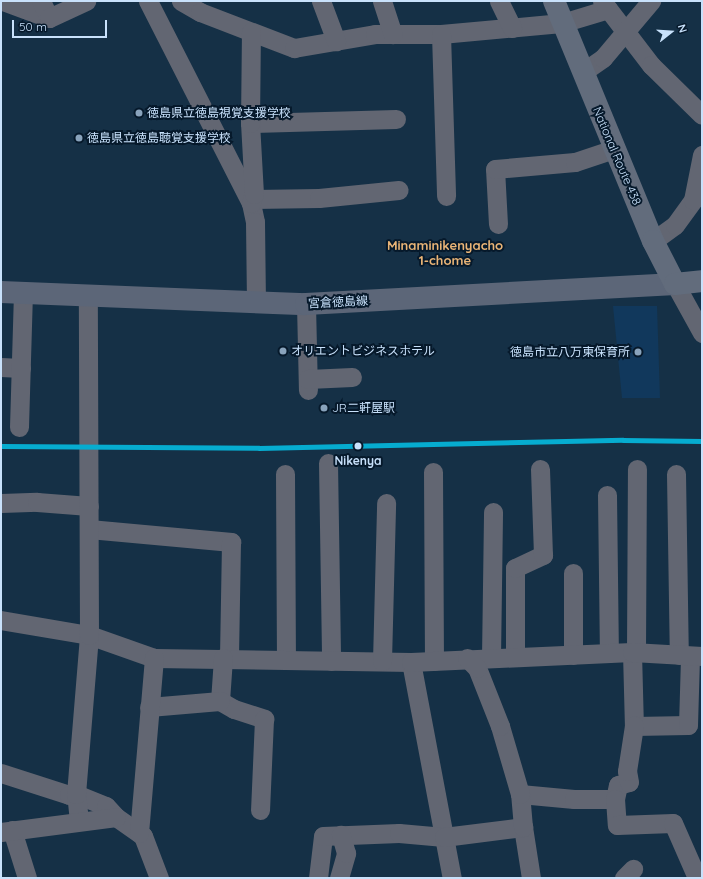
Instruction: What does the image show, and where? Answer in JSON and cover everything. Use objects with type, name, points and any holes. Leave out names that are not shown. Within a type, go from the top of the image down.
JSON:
[{"type":"highway","name":"National Route 438","points":[[554,1],[653,241],[676,284]]},
{"type":"highway","points":[[676,284],[702,281]]},
{"type":"main road","name":"宮倉徳島線","points":[[1,292],[306,304],[676,284]]},
{"type":"street","points":[[3,1],[49,18],[86,1]]},
{"type":"street","points":[[41,1],[49,18]]},
{"type":"street","points":[[148,1],[252,201]]},
{"type":"street","points":[[181,1],[200,12],[294,48],[393,34],[441,34],[562,22],[605,5],[651,65],[702,115]]},
{"type":"street","points":[[321,1],[336,41]]},
{"type":"street","points":[[382,1],[393,34]]},
{"type":"street","points":[[499,1],[512,28]]},
{"type":"street","points":[[583,72],[603,58],[626,33],[651,1]]},
{"type":"street","points":[[251,32],[250,123],[252,201],[255,222],[256,302]]},
{"type":"street","points":[[441,34],[446,196]]},
{"type":"street","points":[[250,123],[396,119]]},
{"type":"street","points":[[498,224],[495,169],[574,162],[614,148]]},
{"type":"street","points":[[653,241],[675,225],[693,200],[702,155]]},
{"type":"street","points":[[252,201],[319,198],[399,190]]},
{"type":"street","points":[[676,284],[702,333]]},
{"type":"street","points":[[19,427],[23,293]]},
{"type":"street","points":[[79,821],[76,794],[89,634],[88,296]]},
{"type":"street","points":[[306,304],[308,385],[352,377]]},
{"type":"street","points":[[1,367],[21,368]]},
{"type":"street","points":[[328,462],[331,661]]},
{"type":"street","points":[[515,657],[515,568],[543,556],[540,469]]},
{"type":"street","points":[[637,469],[634,726],[627,771],[629,782],[618,785],[615,799],[617,825],[673,822],[695,874]]},
{"type":"street","points":[[433,472],[434,661]]},
{"type":"street","points":[[285,474],[286,659]]},
{"type":"street","points":[[634,726],[688,725],[690,655],[676,474]]},
{"type":"street","points":[[607,495],[609,653]]},
{"type":"street","points":[[1,503],[36,502],[89,506]]},
{"type":"street","points":[[382,661],[386,503]]},
{"type":"street","points":[[493,512],[481,661],[520,794],[526,877]]},
{"type":"street","points":[[89,529],[231,542],[226,658],[220,701]]},
{"type":"street","points":[[573,573],[573,654]]},
{"type":"street","points":[[1,620],[89,634],[154,658],[411,662],[481,661],[515,657],[634,652],[690,655]]},
{"type":"street","points":[[139,833],[154,658]]},
{"type":"street","points":[[411,662],[452,878]]},
{"type":"street","points":[[149,707],[220,701],[234,709],[264,719],[260,810]]},
{"type":"street","points":[[1,773],[69,795],[76,794],[106,806],[116,818],[143,836],[159,878]]},
{"type":"street","points":[[520,794],[615,799]]},
{"type":"street","points":[[27,878],[6,831],[79,821],[116,818]]},
{"type":"street","points":[[318,878],[324,836],[399,833],[444,837],[523,827]]},
{"type":"street","points":[[340,878],[346,853],[341,835]]},
{"type":"shaded area","name":"徳島市立八万東保育所","points":[[613,306],[657,306],[660,398],[622,398]]},
{"type":"transit line","points":[[1,446],[259,448],[623,440],[702,441]]},
{"type":"place","name":"徳島県立徳島視覚支援学校","points":[[139,113]]},
{"type":"place","name":"徳島県立徳島聴覚支援学校","points":[[79,138]]},
{"type":"place","name":"オリエントビジネスホテル","points":[[283,351]]},
{"type":"place","name":"徳島市立八万東保育所","points":[[638,352]]},
{"type":"place","name":"JR二軒屋駅","points":[[324,408]]},
{"type":"place","name":"Nikenya","points":[[358,446]]},
{"type":"district","name":"Minaminikenyacho 1-chome","points":[[445,254]]}]
